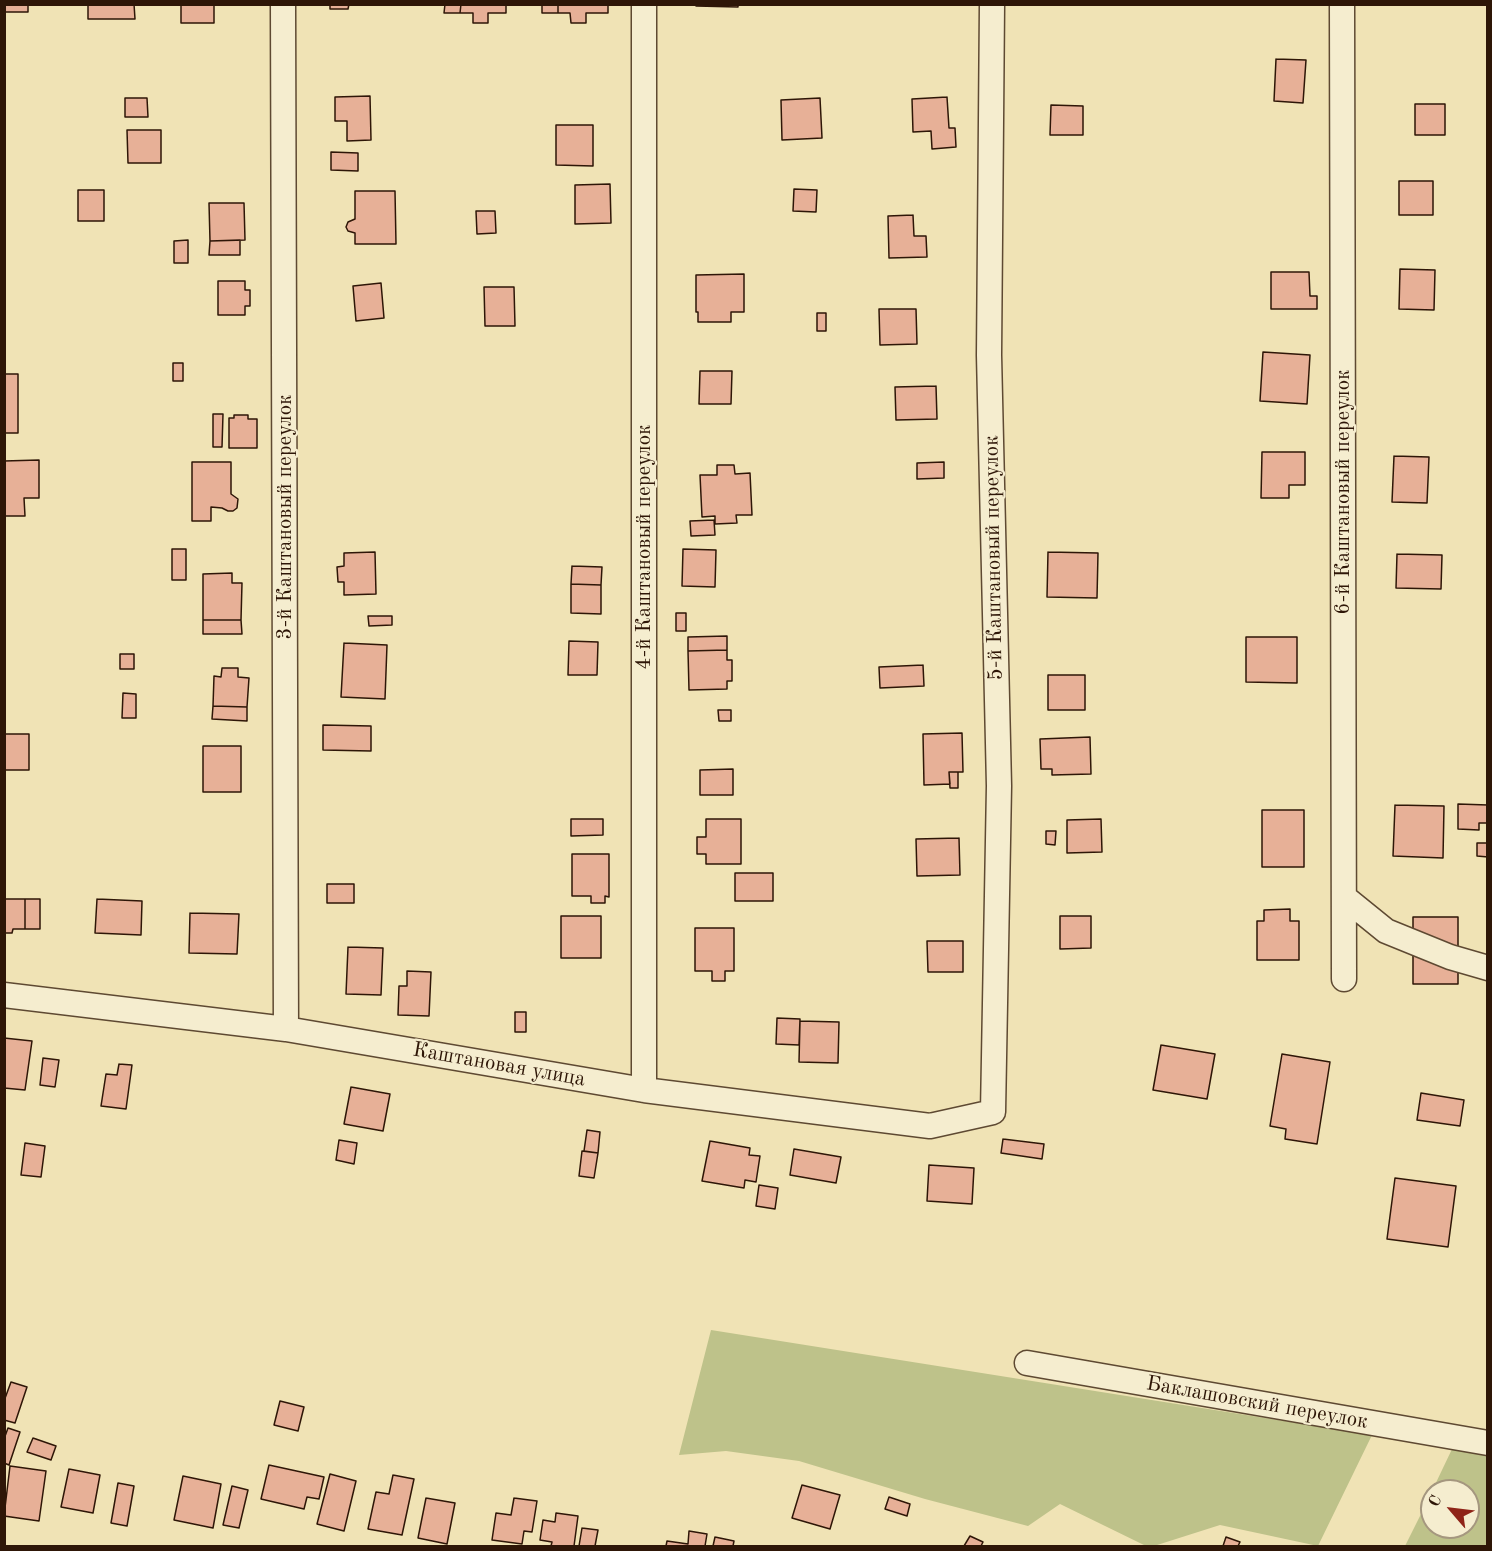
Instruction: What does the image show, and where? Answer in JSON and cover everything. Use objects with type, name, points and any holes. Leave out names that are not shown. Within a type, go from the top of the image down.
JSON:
[{"type":"street","name":"3-й Каштановый переулок","points":[[284,4],[286,1029]]},
{"type":"street","name":"4-й Каштановый переулок","points":[[644,4],[644,1090]]},
{"type":"street","name":"5-й Каштановый переулок","points":[[992,4],[989,355],[999,786],[993,1112]]},
{"type":"street","name":"6-й Каштановый переулок","points":[[1342,4],[1344,979]]},
{"type":"street","points":[[1344,897],[1386,931],[1450,957],[1488,968]]},
{"type":"street","name":"Каштановая улица","points":[[4,995],[286,1029],[644,1090],[930,1126],[993,1112]]},
{"type":"street","name":"Баклашовский переулок","points":[[1027,1363],[1488,1443]]},
{"type":"green space","points":[[711,1330],[1372,1435],[1318,1546],[1220,1525],[1154,1546],[1146,1546],[1060,1504],[1028,1526],[925,1499],[799,1461],[726,1451],[679,1455]]},
{"type":"green space","points":[[1453,1447],[1487,1453],[1487,1546],[1405,1546],[1420,1516],[1420,1539],[1480,1539],[1480,1479],[1438,1479]]},
{"type":"building","points":[[4,4],[28,4],[28,12],[4,12]]},
{"type":"building","points":[[88,4],[134,4],[135,19],[88,19]]},
{"type":"building","points":[[181,4],[214,4],[214,23],[181,23]]},
{"type":"building","points":[[330,4],[349,4],[348,9],[330,9]]},
{"type":"building","points":[[445,4],[461,4],[460,13],[444,13]]},
{"type":"building","points":[[461,4],[506,4],[506,13],[488,13],[488,23],[473,23],[473,13],[460,13]]},
{"type":"building","points":[[542,4],[558,4],[558,13],[542,13]]},
{"type":"building","points":[[558,4],[608,4],[608,13],[586,13],[586,23],[571,23],[570,13],[558,13]]},
{"type":"building","points":[[696,4],[738,4],[738,7],[696,6]]},
{"type":"building","points":[[1276,59],[1306,60],[1303,103],[1274,101]]},
{"type":"building","points":[[370,96],[371,140],[347,141],[347,121],[335,121],[335,97]]},
{"type":"building","points":[[947,97],[949,128],[955,128],[956,147],[932,149],[931,131],[913,132],[912,99]]},
{"type":"building","points":[[125,98],[147,98],[148,117],[125,117]]},
{"type":"building","points":[[820,98],[822,138],[782,140],[781,100]]},
{"type":"building","points":[[1415,104],[1445,104],[1445,135],[1415,135]]},
{"type":"building","points":[[1051,105],[1083,106],[1083,135],[1050,135]]},
{"type":"building","points":[[556,125],[593,125],[593,166],[556,165]]},
{"type":"building","points":[[127,130],[161,130],[161,163],[128,163]]},
{"type":"building","points":[[331,152],[358,153],[358,171],[331,170]]},
{"type":"building","points":[[1399,181],[1433,181],[1433,215],[1399,215]]},
{"type":"building","points":[[610,184],[611,223],[575,224],[575,185]]},
{"type":"building","points":[[794,189],[817,190],[816,212],[793,211]]},
{"type":"building","points":[[78,190],[104,190],[104,221],[78,221]]},
{"type":"building","points":[[355,191],[395,191],[396,244],[355,244],[355,233],[348,231],[346,227],[348,222],[355,219]]},
{"type":"building","points":[[209,203],[244,203],[245,240],[210,241]]},
{"type":"building","points":[[476,211],[495,211],[496,233],[477,234]]},
{"type":"building","points":[[913,215],[914,236],[926,236],[927,257],[889,258],[888,216]]},
{"type":"building","points":[[188,240],[188,263],[174,263],[174,241]]},
{"type":"building","points":[[240,240],[240,255],[209,255],[210,241]]},
{"type":"building","points":[[1400,269],[1435,270],[1434,310],[1399,309]]},
{"type":"building","points":[[1271,272],[1309,272],[1310,296],[1317,296],[1317,309],[1271,309]]},
{"type":"building","points":[[744,274],[744,312],[731,312],[731,322],[698,322],[696,275]]},
{"type":"building","points":[[218,281],[245,281],[245,290],[250,290],[250,306],[245,306],[245,315],[218,315]]},
{"type":"building","points":[[381,283],[384,318],[356,321],[353,286]]},
{"type":"building","points":[[484,287],[514,287],[515,326],[485,326]]},
{"type":"building","points":[[879,309],[916,309],[917,344],[880,345]]},
{"type":"building","points":[[817,313],[826,313],[826,331],[817,331]]},
{"type":"building","points":[[1263,352],[1310,355],[1307,404],[1260,401]]},
{"type":"building","points":[[173,363],[183,363],[183,381],[173,381]]},
{"type":"building","points":[[700,371],[732,371],[731,404],[699,404]]},
{"type":"building","points":[[4,374],[18,374],[18,433],[4,433]]},
{"type":"building","points":[[936,386],[937,419],[896,420],[895,387]]},
{"type":"building","points":[[213,414],[223,414],[222,447],[213,447]]},
{"type":"building","points":[[234,415],[248,415],[248,419],[257,419],[257,448],[229,448],[229,418],[234,418]]},
{"type":"building","points":[[1262,452],[1305,452],[1305,485],[1289,485],[1289,498],[1261,498]]},
{"type":"building","points":[[1394,456],[1429,457],[1427,503],[1392,502]]},
{"type":"building","points":[[39,460],[39,498],[24,498],[25,516],[4,516],[4,461]]},
{"type":"building","points":[[192,462],[231,462],[231,494],[238,499],[237,508],[228,511],[211,507],[211,521],[192,521]]},
{"type":"building","points":[[944,462],[944,478],[917,479],[917,463]]},
{"type":"building","points":[[717,465],[734,465],[735,474],[750,473],[752,515],[736,515],[737,523],[715,524],[715,516],[702,517],[700,475],[717,475]]},
{"type":"building","points":[[714,520],[715,535],[691,536],[690,521]]},
{"type":"building","points":[[172,549],[186,549],[186,580],[172,580]]},
{"type":"building","points":[[683,549],[716,550],[715,587],[682,586]]},
{"type":"building","points":[[375,552],[376,594],[344,595],[344,582],[338,582],[337,567],[344,566],[344,553]]},
{"type":"building","points":[[1048,552],[1098,553],[1097,598],[1047,597]]},
{"type":"building","points":[[1397,554],[1442,555],[1441,589],[1396,588]]},
{"type":"building","points":[[572,566],[602,567],[601,585],[571,584]]},
{"type":"building","points":[[232,573],[232,583],[242,583],[241,620],[203,620],[203,574]]},
{"type":"building","points":[[571,584],[601,585],[601,614],[571,613]]},
{"type":"building","points":[[676,613],[686,613],[686,631],[676,631]]},
{"type":"building","points":[[368,616],[392,616],[392,625],[369,626]]},
{"type":"building","points":[[203,620],[241,620],[242,634],[203,634]]},
{"type":"building","points":[[727,636],[727,650],[688,651],[688,637]]},
{"type":"building","points":[[1246,637],[1297,637],[1297,683],[1246,682]]},
{"type":"building","points":[[569,641],[598,642],[597,675],[568,675]]},
{"type":"building","points":[[344,643],[387,645],[385,699],[341,697]]},
{"type":"building","points":[[727,650],[727,660],[732,660],[732,681],[727,681],[727,689],[689,690],[688,651]]},
{"type":"building","points":[[120,654],[134,654],[134,669],[120,669]]},
{"type":"building","points":[[923,665],[924,686],[880,688],[879,667]]},
{"type":"building","points":[[222,668],[238,668],[238,677],[249,678],[247,707],[213,706],[214,676],[221,677]]},
{"type":"building","points":[[1048,675],[1085,675],[1085,710],[1048,710]]},
{"type":"building","points":[[123,693],[136,694],[136,718],[122,718]]},
{"type":"building","points":[[213,706],[247,707],[247,721],[212,719]]},
{"type":"building","points":[[718,710],[731,710],[731,721],[719,721]]},
{"type":"building","points":[[323,725],[371,726],[371,751],[323,750]]},
{"type":"building","points":[[962,733],[963,772],[949,772],[950,784],[924,785],[923,734]]},
{"type":"building","points":[[4,734],[29,734],[29,770],[4,770]]},
{"type":"building","points":[[1090,737],[1091,774],[1052,775],[1052,769],[1041,769],[1040,739]]},
{"type":"building","points":[[203,746],[241,746],[241,792],[203,792]]},
{"type":"building","points":[[733,769],[733,795],[700,795],[700,770]]},
{"type":"building","points":[[949,772],[958,772],[958,788],[950,788]]},
{"type":"building","points":[[1458,804],[1488,805],[1488,823],[1479,823],[1479,830],[1458,829]]},
{"type":"building","points":[[1395,805],[1444,806],[1443,858],[1393,856]]},
{"type":"building","points":[[1262,810],[1304,810],[1304,867],[1262,867]]},
{"type":"building","points":[[571,819],[603,819],[603,835],[571,836]]},
{"type":"building","points":[[706,819],[741,819],[741,864],[706,864],[706,854],[697,854],[697,837],[706,837]]},
{"type":"building","points":[[1101,819],[1102,852],[1067,853],[1067,820]]},
{"type":"building","points":[[1046,831],[1056,831],[1055,845],[1046,844]]},
{"type":"building","points":[[959,838],[960,875],[917,876],[916,839]]},
{"type":"building","points":[[1477,843],[1488,843],[1488,857],[1477,856]]},
{"type":"building","points":[[572,854],[609,854],[609,897],[605,896],[605,903],[591,903],[591,896],[572,896]]},
{"type":"building","points":[[735,873],[773,873],[773,901],[735,901]]},
{"type":"building","points":[[327,884],[354,884],[354,903],[327,903]]},
{"type":"building","points":[[4,899],[25,899],[25,929],[13,929],[12,933],[4,933]]},
{"type":"building","points":[[25,899],[40,899],[40,929],[25,929]]},
{"type":"building","points":[[97,899],[142,901],[141,935],[95,933]]},
{"type":"building","points":[[1290,909],[1290,921],[1299,921],[1299,960],[1257,960],[1257,921],[1264,921],[1264,910]]},
{"type":"building","points":[[190,913],[239,914],[237,954],[189,953]]},
{"type":"building","points":[[561,916],[601,916],[601,958],[561,958]]},
{"type":"building","points":[[1060,916],[1091,916],[1091,948],[1060,949]]},
{"type":"building","points":[[1413,917],[1458,917],[1458,984],[1413,984]]},
{"type":"building","points":[[695,928],[734,928],[734,971],[725,971],[725,981],[712,981],[712,971],[695,971]]},
{"type":"building","points":[[927,941],[963,941],[963,972],[928,972]]},
{"type":"building","points":[[348,947],[383,948],[381,995],[346,994]]},
{"type":"building","points":[[407,971],[431,972],[429,1016],[398,1015],[399,986],[407,986]]},
{"type":"building","points":[[515,1012],[526,1012],[526,1032],[515,1032]]},
{"type":"building","points":[[777,1018],[800,1019],[799,1045],[776,1044]]},
{"type":"building","points":[[800,1021],[839,1022],[838,1063],[799,1062]]},
{"type":"building","points":[[4,1038],[32,1041],[25,1090],[4,1088]]},
{"type":"building","points":[[1161,1045],[1215,1054],[1207,1099],[1153,1090]]},
{"type":"building","points":[[1282,1054],[1330,1062],[1317,1144],[1285,1139],[1286,1129],[1270,1126]]},
{"type":"building","points":[[43,1058],[59,1060],[55,1087],[40,1085]]},
{"type":"building","points":[[119,1064],[132,1065],[126,1109],[101,1106],[106,1074],[117,1075]]},
{"type":"building","points":[[351,1087],[390,1094],[383,1131],[344,1124]]},
{"type":"building","points":[[1421,1093],[1464,1100],[1460,1126],[1417,1120]]},
{"type":"building","points":[[587,1130],[600,1132],[598,1153],[584,1151]]},
{"type":"building","points":[[1003,1139],[1044,1144],[1042,1159],[1001,1153]]},
{"type":"building","points":[[339,1140],[357,1143],[354,1164],[336,1160]]},
{"type":"building","points":[[710,1141],[750,1148],[749,1155],[760,1156],[756,1182],[745,1180],[744,1188],[702,1181]]},
{"type":"building","points":[[25,1143],[45,1146],[41,1177],[21,1175]]},
{"type":"building","points":[[794,1149],[841,1157],[836,1183],[790,1175]]},
{"type":"building","points":[[582,1151],[598,1153],[594,1178],[579,1176]]},
{"type":"building","points":[[929,1165],[974,1168],[972,1204],[927,1201]]},
{"type":"building","points":[[1395,1178],[1456,1186],[1448,1247],[1387,1239]]},
{"type":"building","points":[[759,1185],[778,1188],[775,1209],[756,1206]]},
{"type":"building","points":[[11,1382],[27,1387],[15,1423],[4,1420],[4,1401]]},
{"type":"building","points":[[280,1401],[304,1407],[298,1431],[274,1425]]},
{"type":"building","points":[[8,1428],[20,1432],[9,1465],[4,1463],[4,1439]]},
{"type":"building","points":[[33,1438],[56,1446],[51,1460],[27,1452]]},
{"type":"building","points":[[269,1465],[324,1477],[319,1499],[307,1497],[304,1509],[261,1499]]},
{"type":"building","points":[[10,1466],[46,1471],[39,1521],[4,1516]]},
{"type":"building","points":[[69,1469],[100,1475],[93,1513],[61,1507]]},
{"type":"building","points":[[330,1474],[356,1481],[344,1531],[317,1524]]},
{"type":"building","points":[[393,1475],[414,1479],[402,1535],[368,1529],[376,1492],[389,1494]]},
{"type":"building","points":[[183,1476],[221,1484],[213,1528],[174,1520]]},
{"type":"building","points":[[118,1483],[134,1486],[127,1526],[111,1523]]},
{"type":"building","points":[[802,1485],[840,1495],[830,1529],[792,1518]]},
{"type":"building","points":[[232,1486],[248,1490],[239,1528],[223,1525]]},
{"type":"building","points":[[889,1497],[910,1504],[907,1516],[885,1509]]},
{"type":"building","points":[[426,1498],[455,1503],[447,1544],[418,1538]]},
{"type":"building","points":[[514,1498],[537,1501],[532,1532],[524,1531],[522,1544],[492,1540],[496,1513],[511,1515]]},
{"type":"building","points":[[556,1513],[578,1516],[574,1546],[551,1546],[552,1542],[540,1540],[543,1520],[555,1522]]},
{"type":"building","points":[[582,1528],[598,1530],[595,1546],[579,1546]]},
{"type":"building","points":[[689,1531],[707,1534],[705,1546],[666,1546],[667,1541],[688,1544]]},
{"type":"building","points":[[970,1536],[983,1542],[981,1546],[964,1546]]},
{"type":"building","points":[[715,1537],[734,1541],[733,1546],[713,1546]]},
{"type":"building","points":[[1226,1537],[1240,1542],[1238,1546],[1223,1546]]}]
